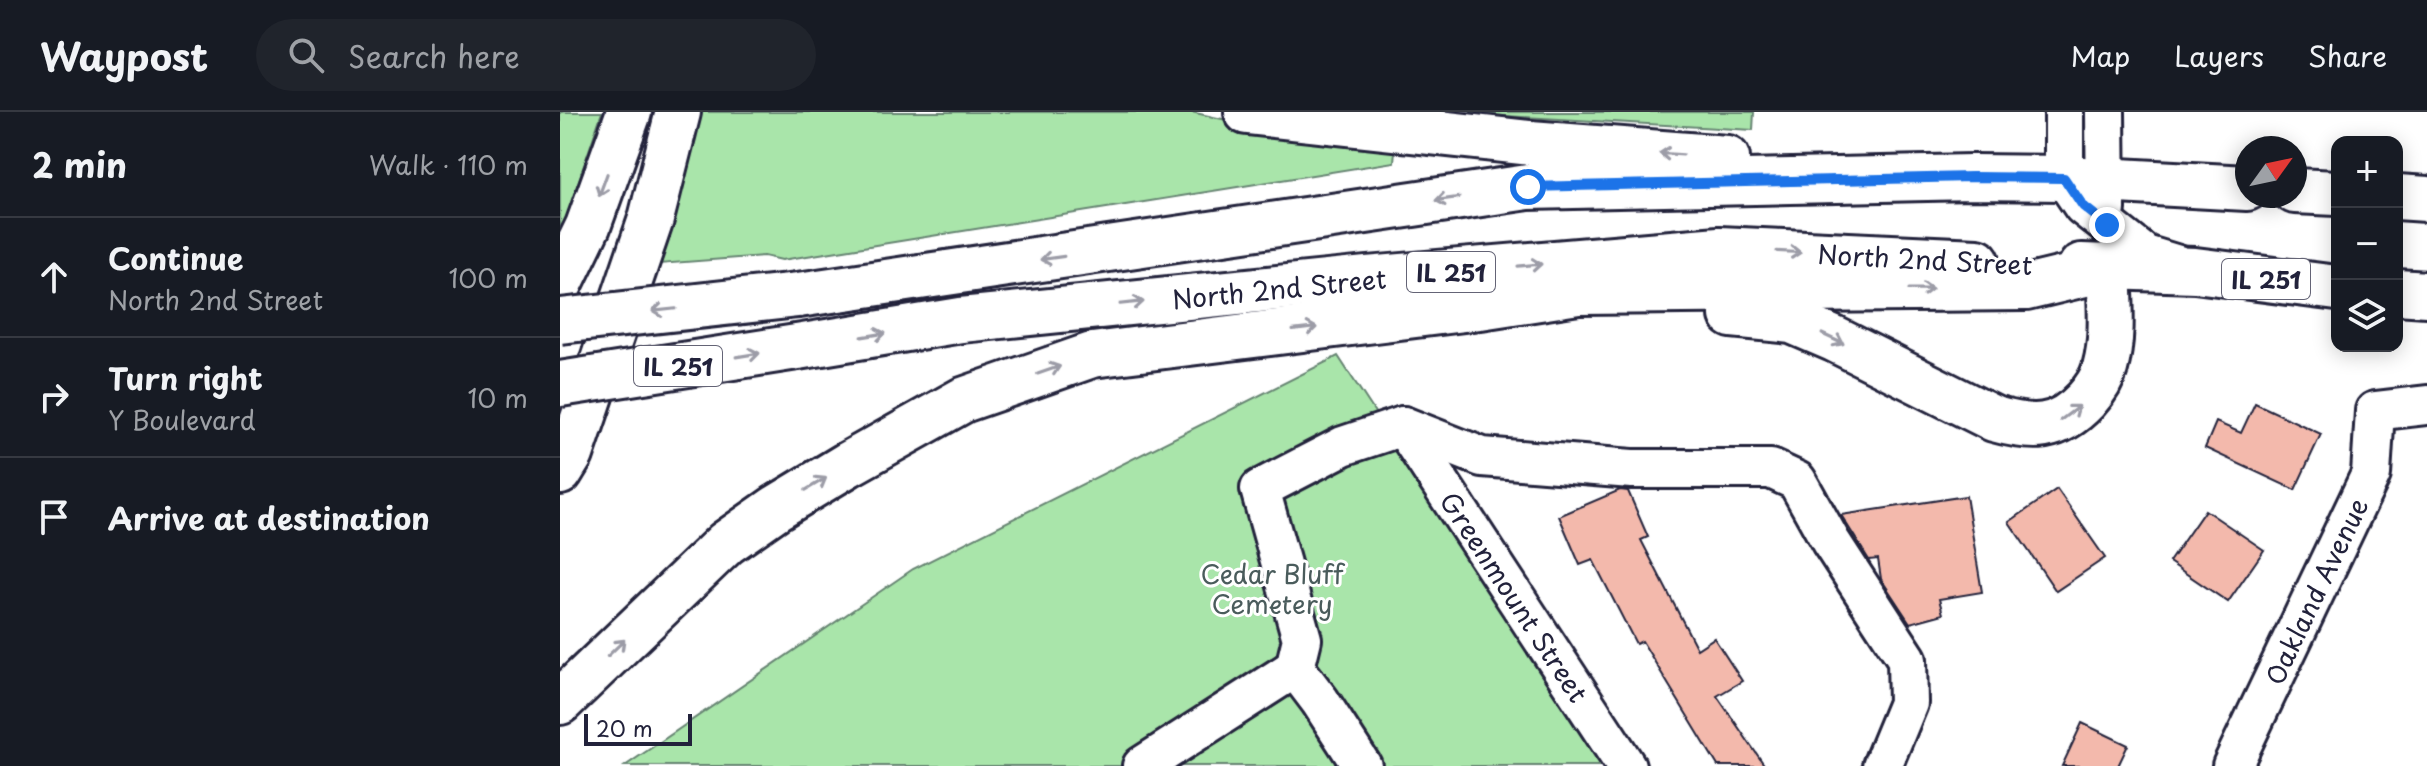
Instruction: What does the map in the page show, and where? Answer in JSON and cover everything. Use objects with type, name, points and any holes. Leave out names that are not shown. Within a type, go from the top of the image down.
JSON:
[{"type":"main road","points":[[560,284],[588,226],[629,112]]},
{"type":"main road","points":[[560,472],[571,454],[651,219],[678,112]]},
{"type":"main road","points":[[1247,112],[1530,143],[1972,177]]},
{"type":"main road","name":"IL 251","points":[[560,321],[798,295],[1528,187],[1972,177],[2084,179],[2235,187]]},
{"type":"main road","points":[[2307,192],[2331,193]]},
{"type":"main road","points":[[2403,197],[2427,199]]},
{"type":"main road","points":[[560,386],[651,219]]},
{"type":"main road","name":"North 2nd Street","points":[[560,386],[961,320],[1367,279],[1719,249],[2195,270],[2331,287]]},
{"type":"main road","points":[[560,702],[726,543],[776,508],[963,400],[1092,355],[1578,292],[2026,288],[2109,268],[2111,325],[2105,370],[2094,391],[2074,413],[2060,421],[2044,426],[2021,426],[1994,419],[1792,321],[1758,316],[1480,307]]},
{"type":"main road","points":[[2403,292],[2427,294]]},
{"type":"street","points":[[2064,112],[2084,179],[2107,225],[2109,268]]},
{"type":"street","points":[[2084,179],[2105,112]]},
{"type":"street","points":[[2107,225],[2145,255],[2195,270]]},
{"type":"street","name":"Oakland Avenue","points":[[2232,766],[2371,474],[2375,411],[2427,405]]},
{"type":"street","points":[[1142,766],[1295,668],[1302,639],[1260,489],[1343,446],[1403,426],[1482,457],[1632,469],[1771,469],[1797,481],[1831,542],[1907,659],[1908,703],[1882,766]]},
{"type":"street","name":"Greenmount Street","points":[[1403,426],[1626,766]]},
{"type":"street","points":[[1295,668],[1362,766]]},
{"type":"green space","points":[[560,112],[602,112],[560,236]]},
{"type":"green space","points":[[702,112],[1191,112],[1285,133],[1395,150],[1394,162],[782,260],[764,256],[659,264]]},
{"type":"green space","points":[[1434,112],[1754,112],[1753,130]]},
{"type":"green space","name":"Cedar Bluff Cemetery","points":[[1338,356],[1606,766],[625,766],[913,569]]},
{"type":"building","points":[[2255,403],[2321,434],[2295,490],[2205,448],[2216,422],[2241,433]]},
{"type":"building","points":[[2057,489],[2105,558],[2056,591],[2009,522]]},
{"type":"building","points":[[1620,490],[1628,491],[1648,537],[1641,540],[1697,649],[1714,638],[1742,681],[1717,696],[1765,766],[1718,766],[1642,641],[1636,644],[1593,560],[1580,565],[1559,516]]},
{"type":"building","points":[[1966,496],[1982,592],[1939,599],[1943,614],[1910,623],[1881,579],[1878,559],[1869,560],[1841,515]]},
{"type":"building","points":[[2205,510],[2264,550],[2228,602],[2169,562]]},
{"type":"building","points":[[2082,723],[2128,745],[2118,766],[2062,766]]},
{"type":"route","points":[[1528,187],[1972,177],[2064,178],[2083,206],[2107,225]]}]
